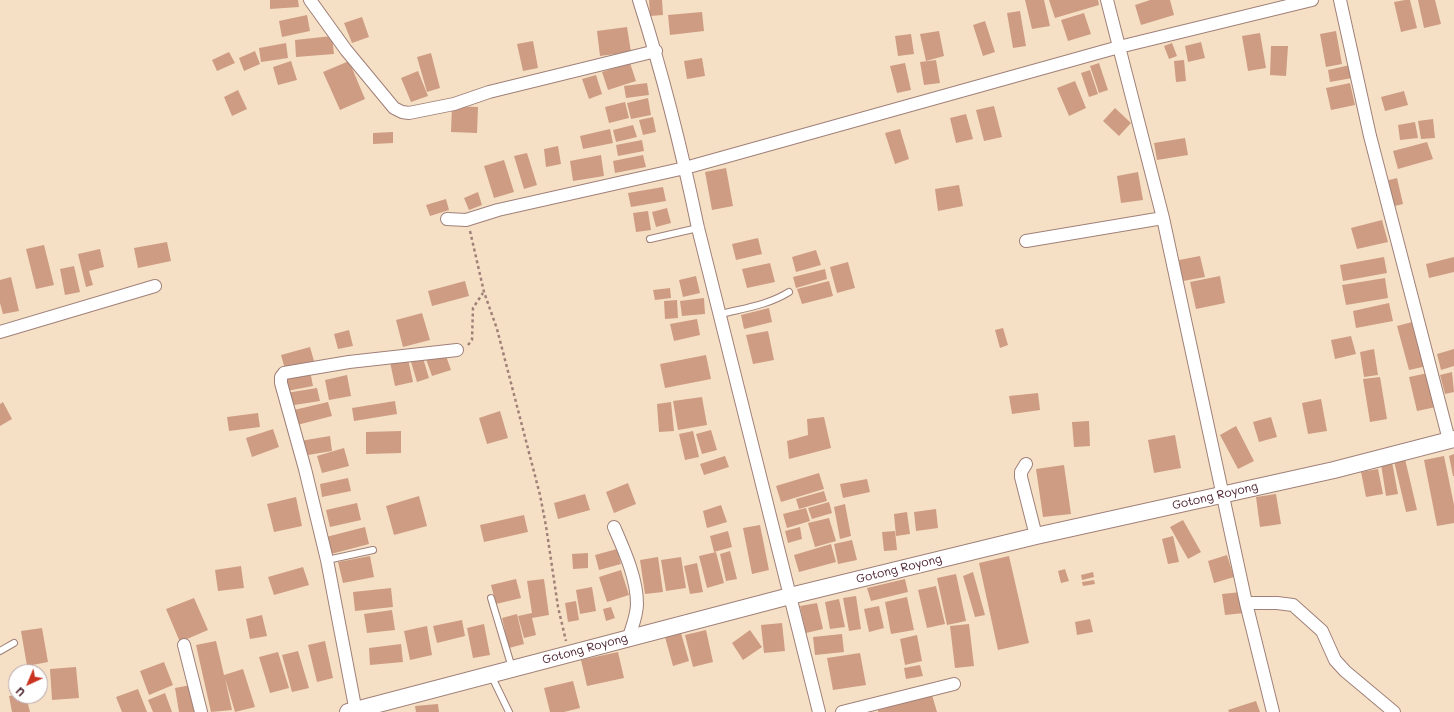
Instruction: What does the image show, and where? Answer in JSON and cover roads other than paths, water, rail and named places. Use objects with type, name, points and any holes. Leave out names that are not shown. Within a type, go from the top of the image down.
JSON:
[{"type":"street","points":[[310,0],[366,74],[394,108],[402,112],[409,113],[454,104],[489,92],[656,51]]},
{"type":"street","points":[[639,0],[656,51],[685,168],[698,228],[721,314],[819,712]]},
{"type":"street","points":[[1107,0],[1162,218],[1224,494],[1246,603],[1273,712]]},
{"type":"street","points":[[447,219],[466,220],[498,210],[685,168],[1119,47],[1312,0]]},
{"type":"street","points":[[1340,0],[1370,136],[1452,440]]},
{"type":"street","points":[[1026,241],[1162,218]]},
{"type":"street","points":[[0,332],[154,286]]},
{"type":"street","points":[[353,711],[327,560],[305,469],[281,384],[281,377],[284,373],[349,362],[457,350]]},
{"type":"street","name":"Gotong Royong","points":[[353,711],[629,637],[790,596],[1036,536],[1334,470],[1452,440]]},
{"type":"street","points":[[1026,464],[1021,472],[1022,485],[1036,536]]},
{"type":"street","points":[[614,527],[625,553],[636,594],[636,613],[629,637]]},
{"type":"street","points":[[1246,603],[1278,603],[1292,605],[1322,632],[1335,660],[1345,671],[1394,712]]},
{"type":"street","points":[[184,646],[202,712]]},
{"type":"street","points":[[842,712],[954,684]]},
{"type":"lane","points":[[650,239],[698,228]]},
{"type":"lane","points":[[721,314],[761,305],[775,300],[789,292]]},
{"type":"lane","points":[[327,560],[373,550]]},
{"type":"lane","points":[[491,598],[512,668]]},
{"type":"lane","points":[[0,651],[14,642]]},
{"type":"lane","points":[[490,674],[509,712]]}]
